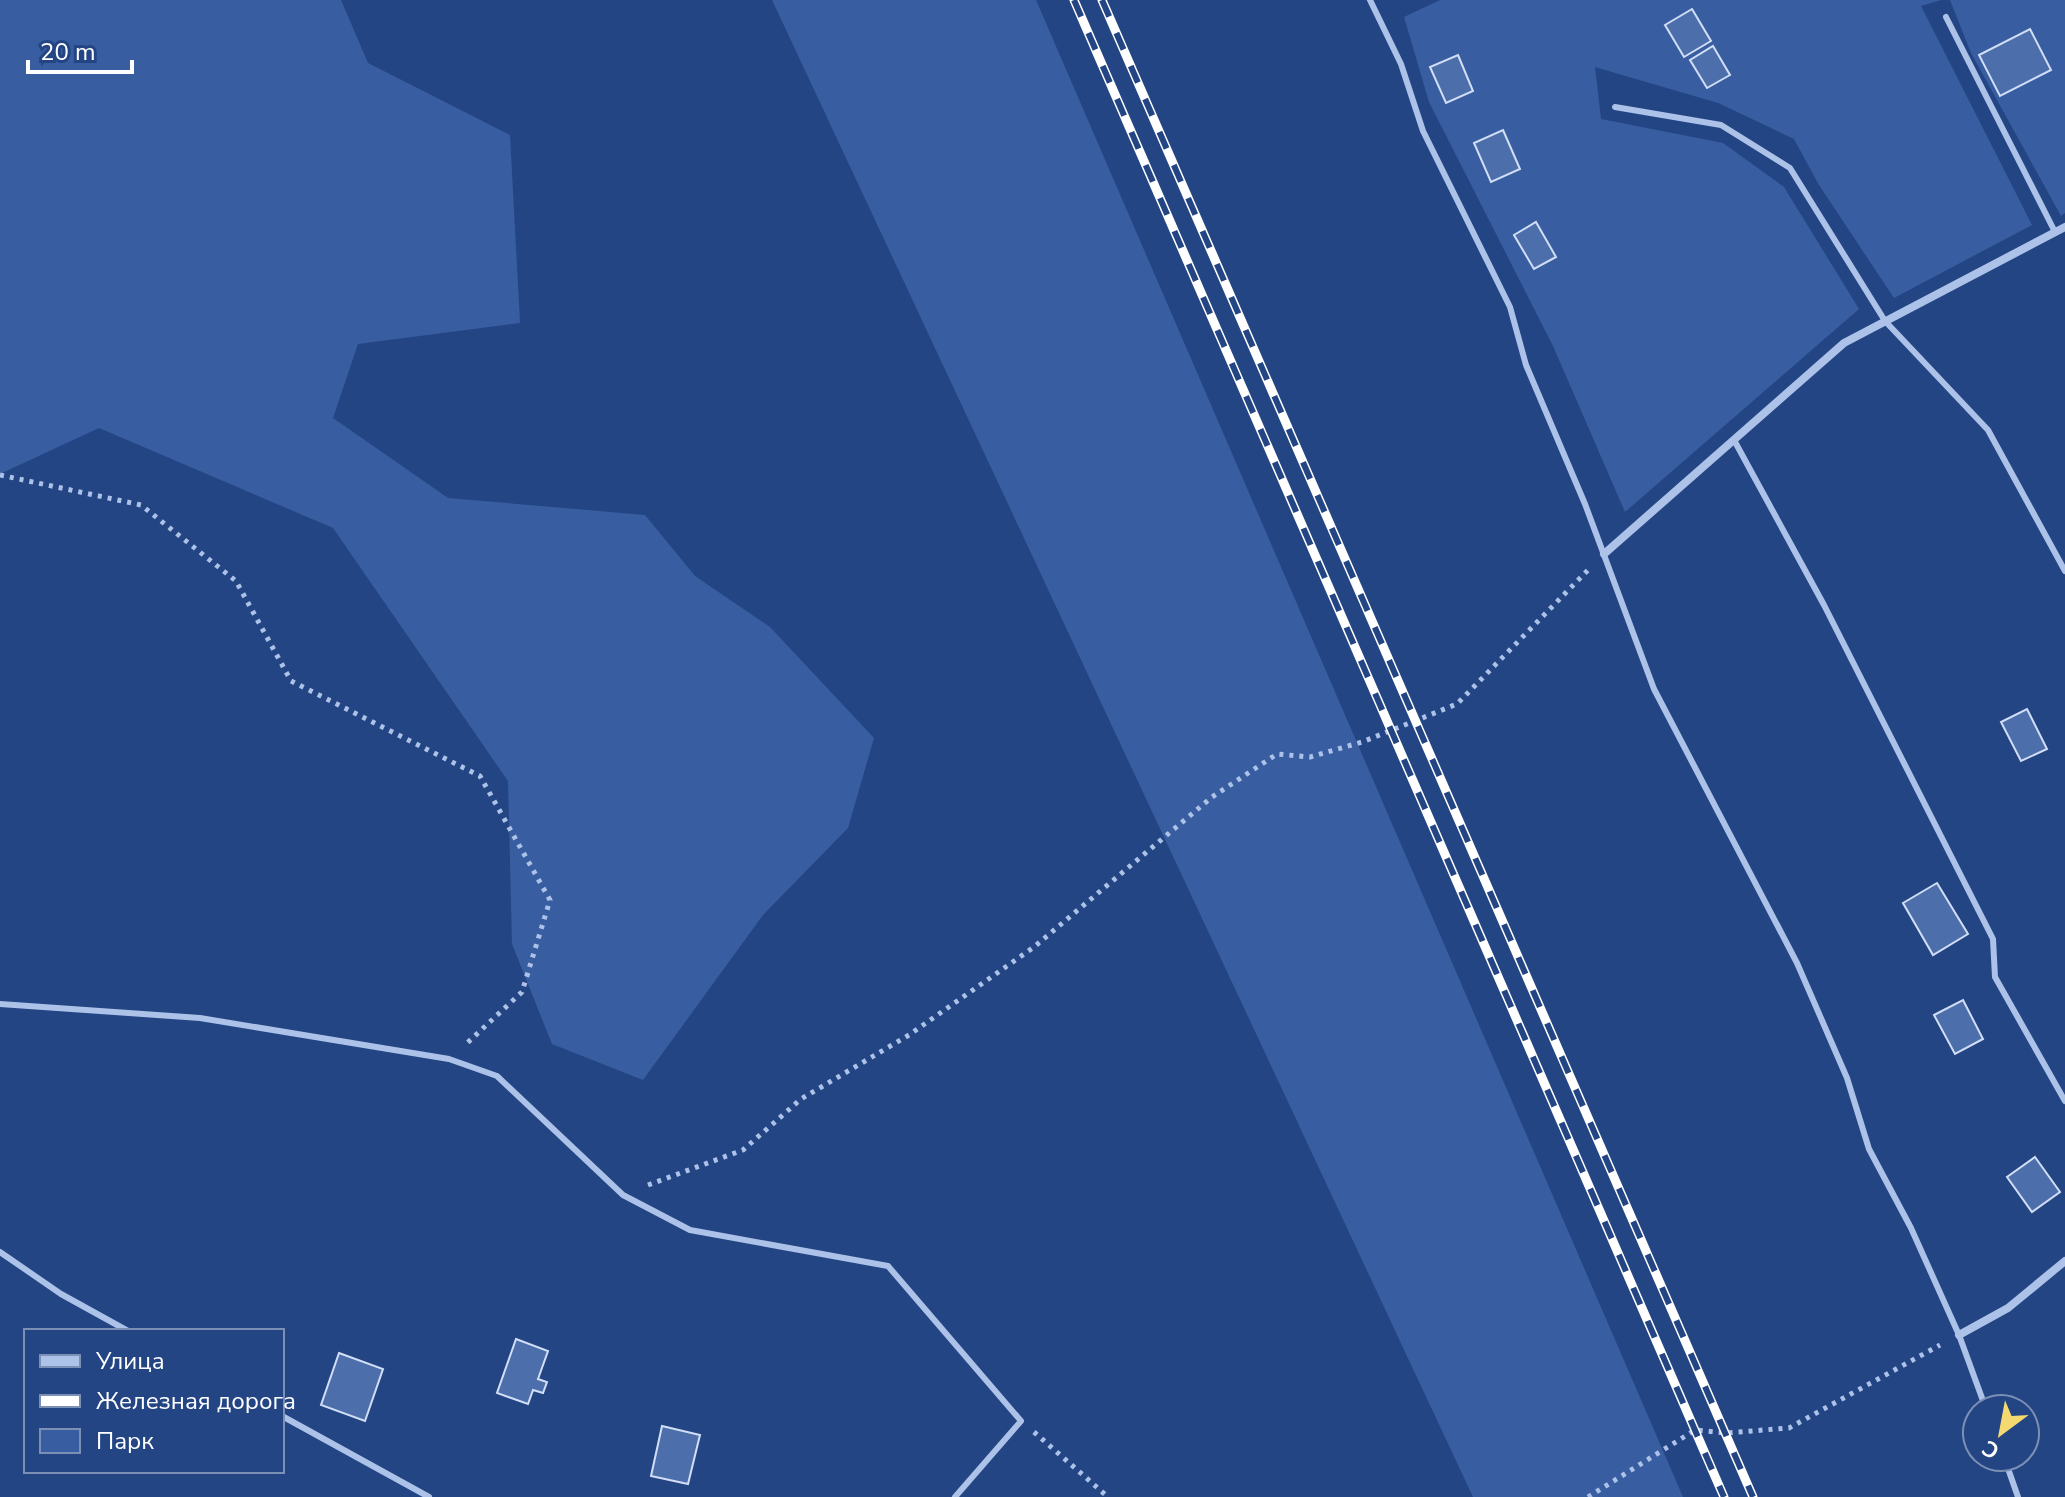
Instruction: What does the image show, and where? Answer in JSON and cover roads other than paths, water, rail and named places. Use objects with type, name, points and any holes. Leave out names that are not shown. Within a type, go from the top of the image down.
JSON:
[{"type":"street","points":[[1604,554],[1844,343],[2065,227]]},
{"type":"street","points":[[1959,1335],[2008,1308],[2065,1261]]},
{"type":"lane","points":[[1370,0],[1401,64],[1423,131],[1510,307],[1526,365],[1604,554],[1654,689],[1797,963],[1847,1078],[1869,1149],[1911,1228],[1959,1335],[1980,1393]]},
{"type":"lane","points":[[1946,17],[2055,232]]},
{"type":"lane","points":[[1615,107],[1721,125],[1790,168],[1885,321],[1988,430],[2065,571]]},
{"type":"lane","points":[[1734,440],[1831,619],[1986,925],[1993,939],[1995,977],[2065,1101]]},
{"type":"lane","points":[[0,1004],[200,1018],[449,1059],[497,1076],[623,1195],[690,1230],[888,1266],[1021,1421],[955,1497]]},
{"type":"lane","points":[[0,1252],[61,1294],[124,1329]]},
{"type":"lane","points":[[284,1417],[429,1497]]},
{"type":"lane","points":[[2010,1473],[2018,1497]]},
{"type":"railway","points":[[1074,0],[1724,1497]]},
{"type":"railway","points":[[1102,0],[1753,1497]]}]
